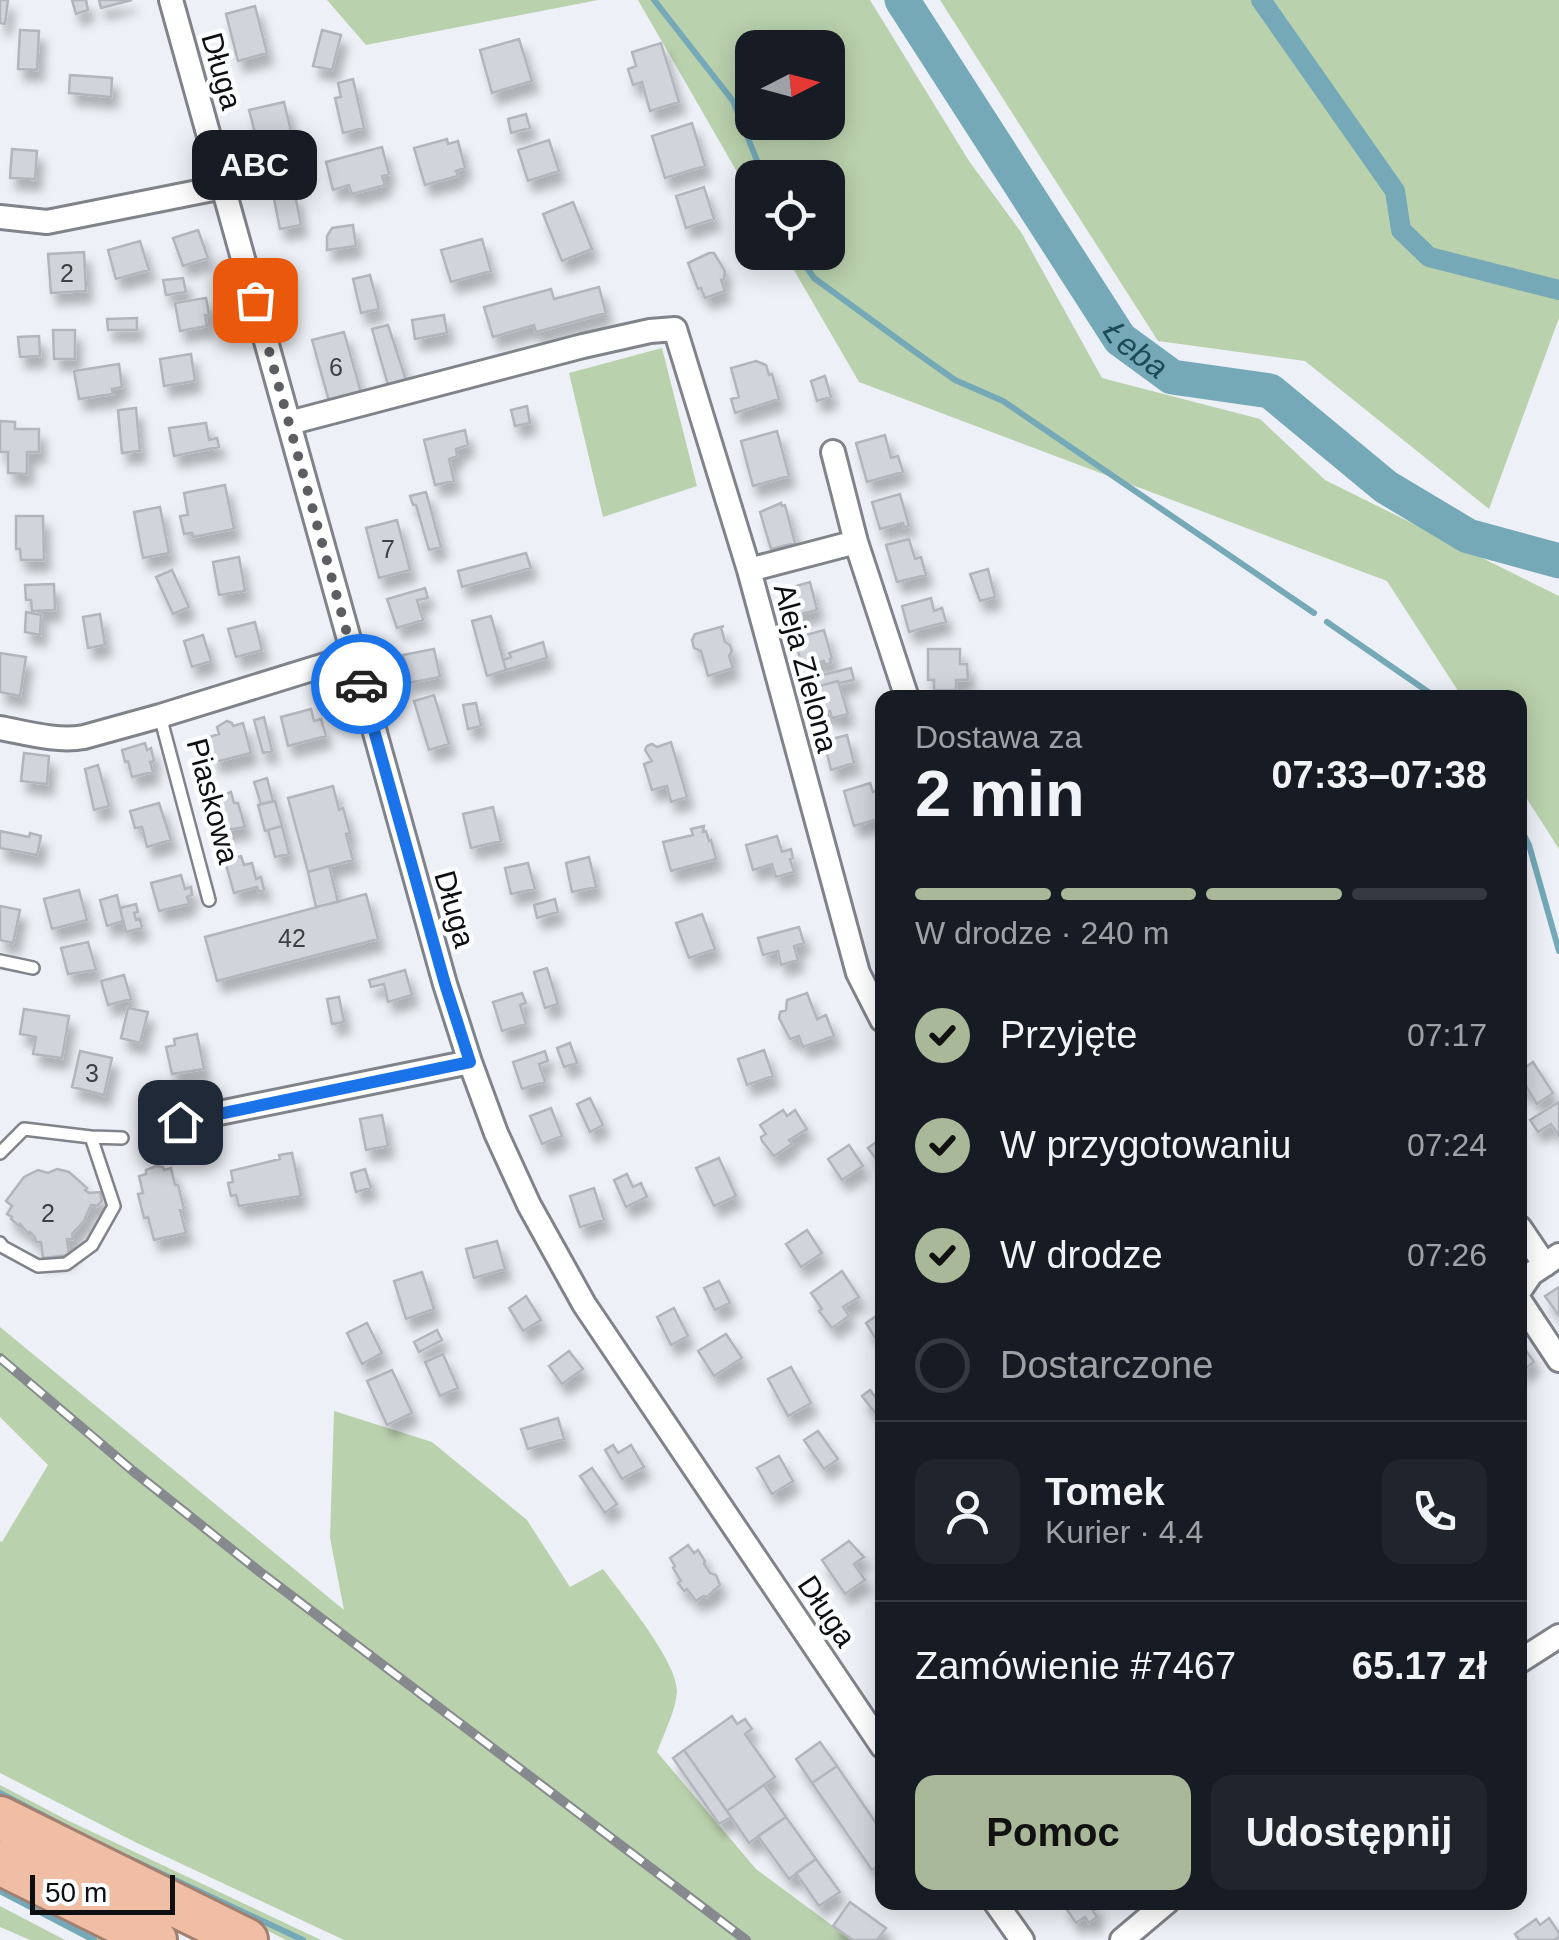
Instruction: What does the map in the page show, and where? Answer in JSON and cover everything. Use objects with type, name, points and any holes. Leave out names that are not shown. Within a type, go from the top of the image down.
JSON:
[{"type":"highway","points":[[0,1818],[246,1940]]},
{"type":"highway","points":[[0,1864],[155,1940]]},
{"type":"street","name":"Długa","points":[[171,0],[440,965],[496,1134],[528,1205],[584,1304],[875,1731]]},
{"type":"street","points":[[0,217],[47,222],[223,187]]},
{"type":"street","name":"Aleja Zielona","points":[[289,423],[583,346],[675,329],[748,570],[858,973],[875,1006]]},
{"type":"street","points":[[833,452],[856,542],[904,690]]},
{"type":"street","points":[[748,570],[856,542]]},
{"type":"street","name":"Piaskowa","points":[[0,728],[74,739],[354,656]]},
{"type":"street","points":[[180,1122],[470,1062]]},
{"type":"street","points":[[1527,1235],[1552,1260],[1527,1280]]},
{"type":"street","points":[[1527,1312],[1559,1360]]},
{"type":"street","points":[[1527,1657],[1559,1636]]},
{"type":"street","points":[[1001,1910],[1022,1940]]},
{"type":"street","points":[[1122,1940],[1158,1910]]},
{"type":"lane","name":"Piaskowa","points":[[160,716],[209,900]]},
{"type":"lane","points":[[0,961],[33,968]]},
{"type":"lane","points":[[0,1153],[24,1129],[122,1138]]},
{"type":"lane","points":[[0,1243],[38,1266],[66,1264],[92,1246],[114,1206],[92,1137]]},
{"type":"green space","points":[[327,0],[598,0],[366,45]]},
{"type":"green space","points":[[638,0],[870,0],[969,161],[1021,232],[1102,378],[1260,419],[1325,480],[1559,596],[1559,849],[1527,799],[1527,690],[1457,690],[1387,581],[859,382],[794,270],[845,270],[845,160],[735,160],[735,168]]},
{"type":"green space","points":[[940,0],[1559,0],[1559,318],[1489,509],[1305,361],[1158,341]]},
{"type":"green space","points":[[662,348],[697,486],[603,517],[569,373]]},
{"type":"green space","points":[[0,1327],[344,1610],[330,1538],[334,1411],[432,1442],[527,1520],[570,1587],[603,1569],[647,1628],[675,1678],[674,1706],[657,1752],[756,1869],[852,1940],[344,1940],[137,1843],[0,1773],[0,1541],[48,1465],[0,1417]]},
{"type":"green space","points":[[0,1785],[321,1940],[286,1940],[0,1797]]},
{"type":"green space","points":[[0,1886],[108,1940],[87,1940],[0,1894]]},
{"type":"green space","points":[[0,1906],[65,1940],[30,1940],[0,1927]]},
{"type":"building","points":[[0,0],[8,0],[5,24],[0,23]]},
{"type":"building","points":[[72,0],[86,0],[88,10],[76,14]]},
{"type":"building","points":[[99,0],[132,0],[101,8]]},
{"type":"building","points":[[255,6],[267,53],[238,61],[226,14]]},
{"type":"building","points":[[20,30],[39,31],[37,70],[18,69]]},
{"type":"building","points":[[322,30],[341,35],[332,70],[313,66]]},
{"type":"building","points":[[519,39],[532,81],[492,93],[480,50]]},
{"type":"building","points":[[661,43],[679,102],[650,111],[642,82],[633,85],[628,69],[636,66],[632,52]]},
{"type":"building","points":[[70,75],[112,78],[111,97],[69,93]]},
{"type":"building","points":[[353,79],[364,128],[343,133],[335,98],[341,97],[338,83]]},
{"type":"building","points":[[284,102],[292,136],[258,144],[249,110]]},
{"type":"building","points":[[526,114],[530,128],[511,133],[508,119]]},
{"type":"building","points":[[692,123],[705,166],[665,178],[652,136]]},
{"type":"building","points":[[447,139],[448,144],[458,141],[465,168],[456,171],[458,176],[425,185],[414,148]]},
{"type":"building","points":[[549,140],[559,171],[528,181],[518,150]]},
{"type":"building","points":[[382,147],[389,174],[382,176],[385,185],[352,194],[349,185],[333,190],[326,162]]},
{"type":"building","points":[[12,149],[37,151],[35,179],[10,178]]},
{"type":"building","points":[[704,187],[714,219],[686,228],[676,196]]},
{"type":"building","points":[[295,195],[301,225],[280,229],[274,199]]},
{"type":"building","points":[[573,202],[592,249],[562,261],[543,214]]},
{"type":"building","points":[[353,225],[356,246],[327,250],[327,236],[332,228]]},
{"type":"building","points":[[198,230],[208,258],[183,266],[173,238]]},
{"type":"building","points":[[482,239],[491,271],[451,282],[441,250]]},
{"type":"building","points":[[140,241],[149,270],[116,279],[108,250]]},
{"type":"building","points":[[84,252],[86,291],[51,293],[48,254]]},
{"type":"building","points":[[714,253],[725,272],[721,280],[725,291],[705,298],[688,263]]},
{"type":"building","points":[[370,275],[379,309],[361,313],[353,279]]},
{"type":"building","points":[[183,278],[186,292],[166,295],[163,280]]},
{"type":"building","points":[[599,287],[606,313],[536,332],[534,325],[493,337],[484,307],[551,289],[554,299]]},
{"type":"building","points":[[206,298],[207,326],[180,331],[175,303]]},
{"type":"building","points":[[444,315],[447,333],[415,339],[412,320]]},
{"type":"building","points":[[137,318],[137,330],[108,330],[107,319]]},
{"type":"building","points":[[388,325],[406,380],[388,385],[372,329]]},
{"type":"building","points":[[53,330],[75,330],[75,359],[54,359]]},
{"type":"building","points":[[344,332],[361,393],[329,401],[312,340]]},
{"type":"building","points":[[39,336],[40,356],[20,357],[18,337]]},
{"type":"building","points":[[191,354],[195,381],[164,386],[160,359]]},
{"type":"building","points":[[756,361],[766,365],[769,375],[772,374],[779,399],[735,413],[731,399],[739,397],[731,368]]},
{"type":"building","points":[[119,364],[122,387],[112,389],[113,394],[79,399],[74,371]]},
{"type":"building","points":[[825,376],[831,397],[817,401],[811,381]]},
{"type":"building","points":[[527,406],[530,423],[515,426],[511,410]]},
{"type":"building","points":[[136,408],[140,451],[122,453],[118,410]]},
{"type":"building","points":[[0,421],[15,422],[15,429],[39,429],[39,452],[27,452],[27,474],[8,473],[8,452],[0,452]]},
{"type":"building","points":[[206,423],[209,440],[217,438],[219,447],[174,456],[169,428]]},
{"type":"building","points":[[465,430],[468,445],[456,449],[457,456],[449,459],[454,481],[435,485],[424,440]]},
{"type":"building","points":[[777,431],[789,476],[753,486],[741,441]]},
{"type":"building","points":[[885,435],[891,458],[898,456],[903,472],[867,482],[856,443]]},
{"type":"building","points":[[225,485],[234,529],[193,537],[192,533],[184,534],[180,516],[188,515],[184,493]]},
{"type":"building","points":[[426,492],[441,547],[429,550],[410,496]]},
{"type":"building","points":[[900,494],[909,526],[904,527],[903,523],[880,529],[872,502]]},
{"type":"building","points":[[781,503],[785,505],[795,543],[771,549],[760,512]]},
{"type":"building","points":[[160,507],[169,553],[143,558],[134,512]]},
{"type":"building","points":[[16,516],[43,516],[44,560],[21,560],[20,549],[16,549]]},
{"type":"building","points":[[397,520],[410,570],[379,578],[366,528]]},
{"type":"building","points":[[909,539],[915,559],[921,557],[926,575],[897,582],[886,545]]},
{"type":"building","points":[[526,553],[531,568],[462,587],[458,571]]},
{"type":"building","points":[[239,557],[245,591],[219,595],[213,562]]},
{"type":"building","points":[[988,569],[995,597],[980,601],[970,574]]},
{"type":"building","points":[[172,570],[189,607],[173,614],[156,577]]},
{"type":"building","points":[[810,582],[817,610],[790,617],[782,590]]},
{"type":"building","points":[[54,584],[55,610],[32,611],[25,585]]},
{"type":"building","points":[[425,588],[428,598],[417,600],[423,620],[397,628],[387,599]]},
{"type":"building","points":[[931,598],[934,611],[942,608],[946,622],[909,632],[902,606]]},
{"type":"building","points":[[26,612],[41,615],[40,635],[25,632]]},
{"type":"building","points":[[100,614],[105,645],[88,648],[83,617]]},
{"type":"building","points":[[491,616],[506,670],[487,676],[472,621]]},
{"type":"building","points":[[255,622],[262,650],[236,657],[228,629]]},
{"type":"building","points":[[724,626],[721,627],[732,651],[729,656],[733,668],[708,676],[701,651],[694,648],[692,640],[695,634]]},
{"type":"building","points":[[824,630],[831,663],[802,667],[795,638]]},
{"type":"building","points":[[203,635],[211,661],[192,667],[184,641]]},
{"type":"building","points":[[543,642],[547,658],[506,670],[503,660],[511,657],[509,653]]},
{"type":"building","points":[[434,649],[440,677],[408,683],[403,655]]},
{"type":"building","points":[[928,649],[960,649],[960,664],[967,664],[968,680],[956,680],[956,690],[934,690],[934,680],[928,680]]},
{"type":"building","points":[[0,653],[26,657],[20,696],[0,692]]},
{"type":"building","points":[[851,668],[854,680],[813,688],[810,678]]},
{"type":"building","points":[[838,681],[848,714],[832,718],[830,711],[816,715],[809,689]]},
{"type":"building","points":[[434,695],[449,744],[429,750],[414,701]]},
{"type":"building","points":[[476,703],[481,726],[468,729],[463,705]]},
{"type":"building","points":[[311,709],[314,721],[321,719],[326,736],[288,746],[281,717]]},
{"type":"building","points":[[264,717],[272,751],[263,753],[254,720]]},
{"type":"building","points":[[227,721],[233,726],[243,723],[251,753],[215,762],[209,737],[219,734],[217,727]]},
{"type":"building","points":[[847,735],[854,763],[831,770],[824,741]]},
{"type":"building","points":[[671,742],[687,797],[671,802],[667,786],[652,790],[644,764],[652,761],[645,750],[647,746]]},
{"type":"building","points":[[145,743],[147,750],[151,748],[153,772],[132,777],[122,750]]},
{"type":"building","points":[[24,753],[49,756],[47,784],[21,781]]},
{"type":"building","points":[[98,765],[109,806],[94,810],[85,769]]},
{"type":"building","points":[[267,778],[273,801],[261,804],[254,782]]},
{"type":"building","points":[[870,783],[875,791],[875,820],[854,826],[844,791]]},
{"type":"building","points":[[333,786],[350,833],[346,834],[353,860],[308,872],[288,798]]},
{"type":"building","points":[[231,792],[245,827],[215,832],[204,802]]},
{"type":"building","points":[[275,801],[282,826],[265,831],[258,805]]},
{"type":"building","points":[[159,803],[171,840],[147,847],[142,827],[135,828],[130,811]]},
{"type":"building","points":[[493,807],[501,841],[471,848],[463,814]]},
{"type":"building","points":[[282,826],[289,854],[275,857],[268,830]]},
{"type":"building","points":[[704,826],[716,859],[671,871],[663,842],[693,835],[691,829]]},
{"type":"building","points":[[0,831],[41,836],[37,855],[0,848]]},
{"type":"building","points":[[777,836],[782,852],[791,849],[794,872],[776,877],[772,864],[753,870],[746,845]]},
{"type":"building","points":[[241,856],[244,865],[252,863],[264,890],[259,892],[257,887],[234,893],[225,861]]},
{"type":"building","points":[[589,857],[596,887],[572,892],[566,863]]},
{"type":"building","points":[[528,863],[535,889],[511,894],[505,868]]},
{"type":"building","points":[[329,866],[338,902],[316,907],[308,872]]},
{"type":"building","points":[[181,875],[185,889],[191,887],[189,904],[159,911],[151,883]]},
{"type":"building","points":[[79,890],[87,920],[52,929],[44,899]]},
{"type":"building","points":[[366,894],[378,939],[217,981],[205,937]]},
{"type":"building","points":[[117,895],[123,921],[107,926],[100,900]]},
{"type":"building","points":[[555,899],[558,912],[537,918],[534,905]]},
{"type":"building","points":[[136,904],[138,912],[134,913],[142,928],[126,932],[120,908]]},
{"type":"building","points":[[0,906],[20,910],[13,943],[0,940]]},
{"type":"building","points":[[702,914],[715,949],[689,958],[676,923]]},
{"type":"building","points":[[799,927],[804,943],[794,946],[798,960],[781,965],[778,951],[763,955],[758,938]]},
{"type":"building","points":[[88,942],[96,970],[68,974],[61,948]]},
{"type":"building","points":[[547,968],[558,1004],[545,1008],[534,972]]},
{"type":"building","points":[[405,970],[412,995],[388,1002],[384,984],[371,987],[369,980]]},
{"type":"building","points":[[124,975],[131,999],[108,1005],[101,981]]},
{"type":"building","points":[[522,993],[526,1003],[520,1005],[526,1024],[502,1031],[493,1002]]},
{"type":"building","points":[[807,993],[817,1019],[826,1015],[834,1036],[803,1047],[799,1036],[790,1039],[779,1018],[780,1012],[786,1010],[787,1000]]},
{"type":"building","points":[[339,997],[344,1022],[332,1024],[327,999]]},
{"type":"building","points":[[128,1008],[148,1012],[140,1043],[121,1038]]},
{"type":"building","points":[[24,1009],[69,1016],[62,1058],[33,1054],[36,1037],[20,1034]]},
{"type":"building","points":[[197,1034],[204,1069],[172,1074],[166,1047],[175,1045],[174,1039]]},
{"type":"building","points":[[570,1043],[577,1063],[564,1067],[557,1048]]},
{"type":"building","points":[[764,1050],[773,1076],[747,1085],[738,1059]]},
{"type":"building","points":[[80,1051],[112,1058],[104,1095],[72,1087]]},
{"type":"building","points":[[545,1051],[548,1061],[539,1064],[545,1082],[522,1089],[513,1062]]},
{"type":"building","points":[[1533,1062],[1553,1093],[1537,1104],[1527,1088],[1527,1066]]},
{"type":"building","points":[[590,1098],[603,1125],[590,1132],[577,1104]]},
{"type":"building","points":[[1559,1102],[1559,1136],[1551,1124],[1538,1132],[1530,1120]]},
{"type":"building","points":[[551,1108],[562,1136],[542,1144],[530,1116]]},
{"type":"building","points":[[783,1110],[787,1116],[795,1110],[807,1129],[774,1156],[762,1141],[766,1134],[760,1125]]},
{"type":"building","points":[[382,1115],[388,1146],[366,1150],[360,1119]]},
{"type":"building","points":[[849,1145],[863,1166],[842,1180],[828,1159]]},
{"type":"building","points":[[292,1153],[301,1196],[239,1206],[228,1183],[233,1182],[231,1171]]},
{"type":"building","points":[[719,1158],[736,1196],[714,1206],[696,1168]]},
{"type":"building","points":[[156,1166],[171,1168],[184,1209],[180,1210],[186,1233],[154,1240],[138,1194],[143,1193],[139,1176]]},
{"type":"building","points":[[57,1169],[69,1172],[89,1193],[100,1192],[102,1201],[91,1205],[72,1234],[73,1239],[67,1239],[69,1255],[43,1258],[41,1242],[36,1242],[30,1232],[11,1219],[7,1214],[12,1206],[6,1201],[24,1177],[38,1170],[48,1173]]},
{"type":"building","points":[[365,1169],[371,1188],[356,1192],[351,1173]]},
{"type":"building","points":[[627,1174],[633,1187],[641,1183],[647,1197],[626,1207],[614,1180]]},
{"type":"building","points":[[594,1188],[604,1220],[580,1227],[570,1196]]},
{"type":"building","points":[[807,1230],[822,1253],[801,1267],[786,1244]]},
{"type":"building","points":[[497,1241],[505,1269],[474,1278],[466,1249]]},
{"type":"building","points":[[842,1271],[859,1297],[843,1307],[849,1316],[832,1328],[811,1293]]},
{"type":"building","points":[[422,1272],[434,1309],[406,1319],[394,1281]]},
{"type":"building","points":[[719,1281],[730,1303],[715,1310],[704,1288]]},
{"type":"building","points":[[1559,1287],[1559,1316],[1545,1296]]},
{"type":"building","points":[[526,1296],[541,1320],[523,1331],[509,1308]]},
{"type":"building","points":[[674,1308],[688,1336],[671,1345],[657,1317]]},
{"type":"building","points":[[875,1317],[875,1337],[866,1323]]},
{"type":"building","points":[[367,1323],[382,1353],[362,1364],[347,1333]]},
{"type":"building","points":[[437,1330],[442,1340],[419,1352],[414,1342]]},
{"type":"building","points":[[726,1334],[742,1358],[714,1376],[698,1351]]},
{"type":"building","points":[[569,1351],[583,1369],[562,1384],[549,1366]]},
{"type":"building","points":[[443,1354],[458,1388],[440,1396],[425,1362]]},
{"type":"building","points":[[791,1367],[811,1403],[788,1416],[768,1379]]},
{"type":"building","points":[[392,1370],[412,1413],[387,1425],[367,1381]]},
{"type":"building","points":[[870,1390],[875,1397],[875,1413],[862,1396]]},
{"type":"building","points":[[558,1418],[564,1439],[528,1449],[521,1429]]},
{"type":"building","points":[[818,1431],[838,1459],[824,1469],[804,1440]]},
{"type":"building","points":[[613,1445],[618,1453],[631,1445],[644,1467],[622,1479],[605,1450]]},
{"type":"building","points":[[779,1456],[793,1481],[772,1494],[757,1468]]},
{"type":"building","points":[[592,1468],[617,1504],[605,1513],[580,1476]]},
{"type":"building","points":[[849,1541],[864,1557],[854,1564],[865,1580],[845,1594],[822,1560]]},
{"type":"building","points":[[688,1545],[694,1553],[698,1550],[720,1585],[696,1601],[678,1583],[681,1581],[670,1558]]},
{"type":"building","points":[[732,1716],[737,1724],[745,1719],[752,1729],[745,1734],[775,1777],[727,1811],[684,1750]]},
{"type":"building","points":[[820,1742],[837,1766],[812,1783],[796,1759]]},
{"type":"building","points":[[684,1750],[731,1817],[719,1824],[673,1758]]},
{"type":"building","points":[[837,1766],[875,1822],[875,1868],[872,1870],[812,1783]]},
{"type":"building","points":[[764,1785],[786,1817],[749,1843],[727,1811]]},
{"type":"building","points":[[786,1817],[816,1859],[789,1879],[758,1836]]},
{"type":"building","points":[[816,1859],[840,1892],[819,1906],[796,1873]]},
{"type":"building","points":[[850,1902],[886,1928],[877,1940],[853,1940],[833,1926]]},
{"type":"building","points":[[1067,1910],[1095,1910],[1097,1917],[1089,1923],[1085,1917],[1076,1923]]},
{"type":"building","points":[[1549,1918],[1559,1933],[1554,1940],[1519,1940],[1515,1934],[1536,1919],[1540,1925]]},
{"type":"waterway","points":[[654,0],[733,101],[757,160]]},
{"type":"waterway","name":"Łeba","points":[[902,0],[1120,339],[1172,377],[1270,391],[1386,487],[1468,536],[1559,561]]},
{"type":"waterway","points":[[1261,0],[1395,191],[1401,230],[1429,257],[1559,290]]},
{"type":"waterway","points":[[808,270],[814,278],[955,380],[1003,401],[1314,613]]},
{"type":"waterway","points":[[1327,622],[1425,690]]},
{"type":"waterway","points":[[1527,841],[1559,951]]},
{"type":"waterway","points":[[0,1793],[67,1828]]},
{"type":"waterway","points":[[128,1858],[303,1940]]},
{"type":"waterway","points":[[0,1891],[94,1940]]},
{"type":"railway","points":[[0,1358],[260,1572],[746,1940]]},
{"type":"way so far","points":[[255,300],[361,684]]},
{"type":"place","name":"ABC","points":[[255,300]]},
{"type":"route","points":[[180,1122],[470,1062],[361,684]]}]
